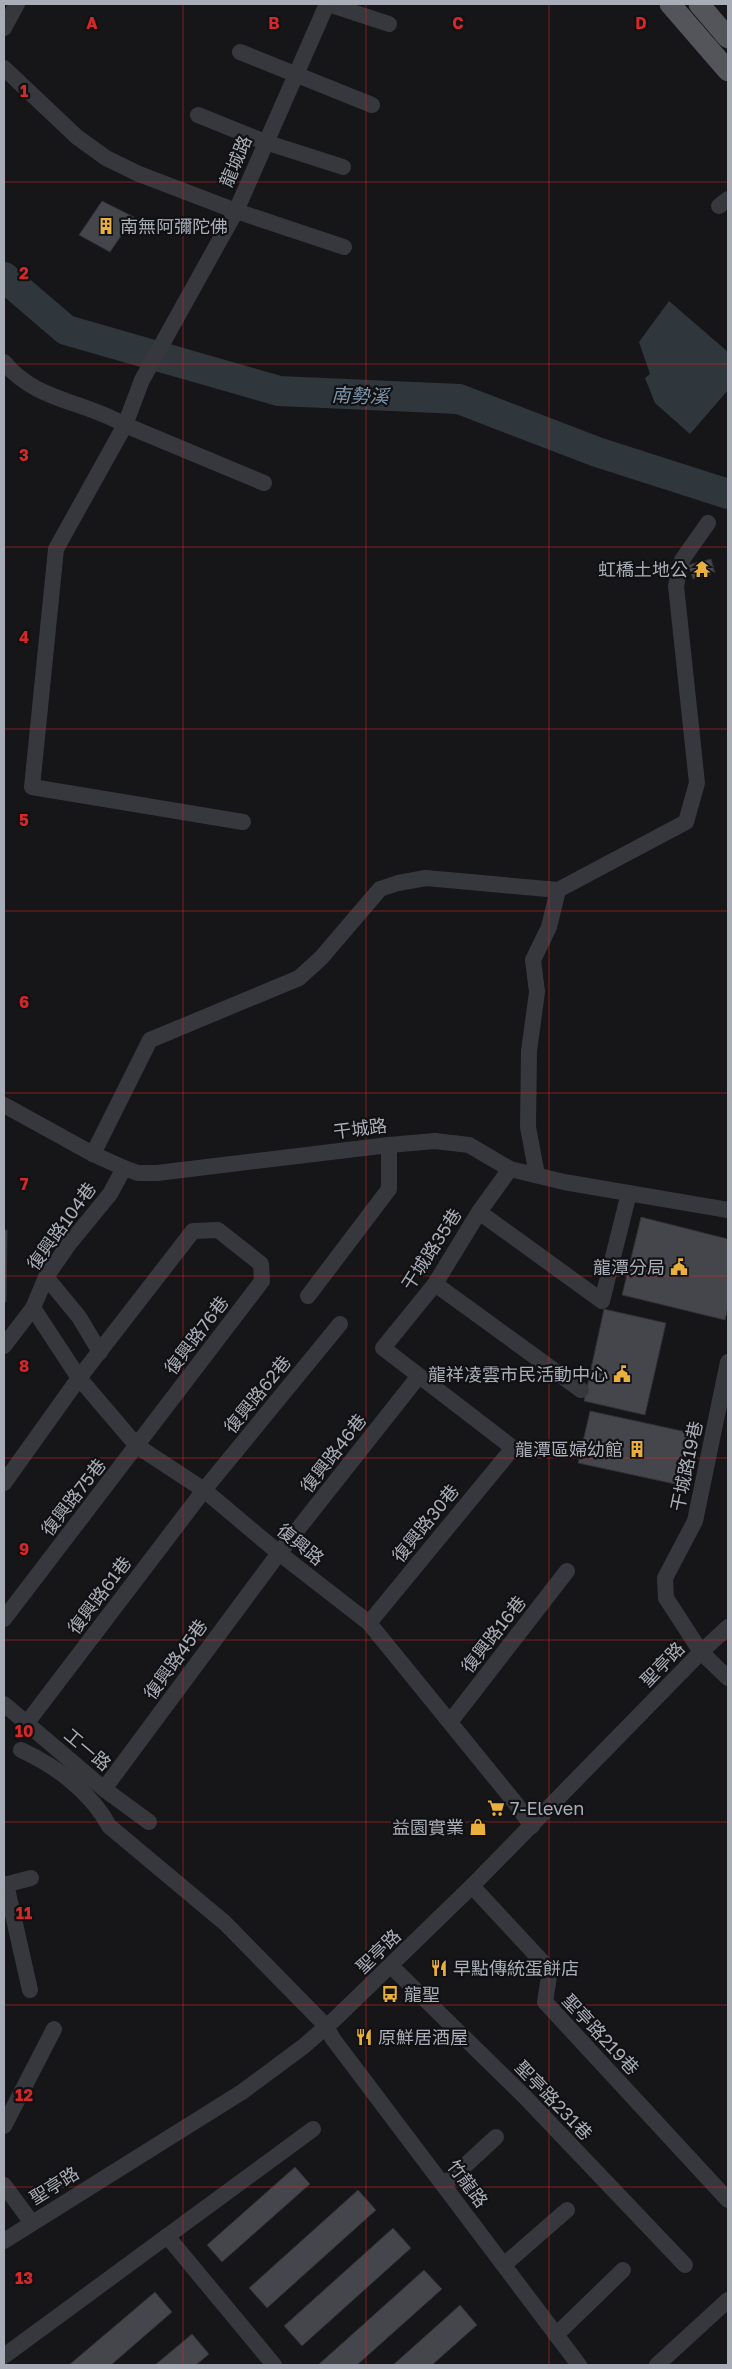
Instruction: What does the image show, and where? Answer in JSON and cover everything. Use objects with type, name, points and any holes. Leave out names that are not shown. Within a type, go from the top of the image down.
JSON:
[{"type":"main road","points":[[670,4],[728,71]]},
{"type":"main road","points":[[699,4],[728,38]]},
{"type":"street","points":[[4,28],[17,4]]},
{"type":"street","points":[[327,4],[388,24]]},
{"type":"street","name":"龍城路","points":[[126,425],[142,380],[236,211],[327,4]]},
{"type":"street","points":[[240,52],[372,105]]},
{"type":"street","points":[[4,68],[77,137],[106,158],[139,174],[236,211],[344,247]]},
{"type":"street","points":[[198,114],[265,142],[343,166]]},
{"type":"street","points":[[4,362],[11,371],[40,392],[112,417],[126,425],[264,483]]},
{"type":"street","points":[[126,425],[56,549],[32,787],[243,822]]},
{"type":"street","points":[[93,1154],[150,1040],[299,978],[321,958],[380,889],[398,882],[426,878],[558,890],[686,822],[698,783],[676,586],[682,560],[708,523]]},
{"type":"street","points":[[537,1176],[528,1127],[529,1051],[537,992],[533,960],[549,927],[558,890]]},
{"type":"street","name":"干城路","points":[[4,1105],[93,1154],[138,1173],[157,1173],[389,1144],[435,1141],[469,1145],[510,1169],[537,1176],[629,1194],[728,1210]]},
{"type":"street","points":[[308,1296],[389,1189],[389,1144]]},
{"type":"street","name":"復興路104巷","points":[[4,1346],[34,1308],[46,1277],[69,1244],[110,1194],[124,1168]]},
{"type":"street","name":"干城路35巷","points":[[418,1377],[383,1348],[435,1284],[478,1212],[510,1169]]},
{"type":"street","points":[[478,1212],[602,1301],[629,1194]]},
{"type":"street","name":"復興路76巷","points":[[100,1352],[193,1231],[218,1230],[242,1247],[261,1264],[262,1281],[137,1446]]},
{"type":"street","points":[[4,1483],[79,1378],[100,1352],[79,1317],[46,1277]]},
{"type":"street","points":[[435,1284],[581,1390]]},
{"type":"street","name":"復興路","points":[[34,1308],[79,1378],[137,1446],[204,1490],[279,1553],[369,1623],[532,1826]]},
{"type":"street","name":"復興路62巷","points":[[204,1490],[340,1324]]},
{"type":"street","name":"干城路19巷","points":[[728,1362],[695,1522],[666,1578],[666,1598],[701,1652],[728,1678]]},
{"type":"street","name":"復興路30巷","points":[[369,1623],[513,1448],[418,1377]]},
{"type":"street","name":"復興路46巷","points":[[279,1553],[418,1377]]},
{"type":"street","name":"復興路75巷","points":[[4,1619],[137,1446]]},
{"type":"street","name":"復興路61巷","points":[[26,1724],[204,1490]]},
{"type":"street","name":"復興路45巷","points":[[104,1789],[279,1553]]},
{"type":"street","name":"復興路16巷","points":[[450,1722],[567,1571]]},
{"type":"street","name":"聖亭路","points":[[4,2240],[242,2092],[304,2046],[391,1966],[472,1886],[701,1652],[728,1627]]},
{"type":"street","name":"工一路","points":[[4,1704],[104,1789],[149,1822]]},
{"type":"street","name":"竹龍路","points":[[21,1750],[48,1762],[100,1808],[109,1826],[225,1923],[326,2026],[333,2039],[505,2264],[579,2365]]},
{"type":"street","points":[[30,1990],[5,1884],[31,1878]]},
{"type":"street","name":"聖亭路219巷","points":[[472,1886],[550,1970],[544,2002],[728,2200]]},
{"type":"street","name":"聖亭路231巷","points":[[391,1966],[525,2097],[685,2265]]},
{"type":"street","points":[[4,2126],[54,2029]]},
{"type":"street","points":[[4,2356],[313,2129]]},
{"type":"street","points":[[444,2185],[496,2137]]},
{"type":"street","points":[[4,2184],[32,2223]]},
{"type":"street","points":[[505,2264],[567,2210]]},
{"type":"street","points":[[167,2236],[274,2365]]},
{"type":"street","points":[[556,2335],[623,2270]]},
{"type":"street","points":[[657,2365],[728,2300]]},
{"type":"shaded area","points":[[669,301],[728,352],[728,390],[690,434],[655,403],[645,378],[650,374],[639,342]]},
{"type":"building","name":"南無阿彌陀佛","points":[[102,201],[134,217],[110,252],[79,235]]},
{"type":"building","name":"虹橋土地公","points":[[711,559],[715,573],[693,579],[688,565]]},
{"type":"building","name":"龍潭分局","points":[[641,1217],[728,1239],[728,1307],[725,1320],[622,1295]]},
{"type":"building","points":[[4,1230],[7,1230],[6,1302],[4,1302]]},
{"type":"building","name":"龍祥凌雲市民活動中心","points":[[604,1309],[666,1323],[645,1415],[584,1401]]},
{"type":"building","name":"龍潭區婦幼館","points":[[590,1411],[696,1434],[684,1486],[578,1463]]},
{"type":"building","points":[[295,2167],[310,2184],[222,2262],[207,2245]]},
{"type":"building","points":[[358,2190],[376,2210],[267,2308],[249,2288]]},
{"type":"building","points":[[393,2228],[411,2248],[302,2346],[284,2326]]},
{"type":"building","points":[[424,2270],[442,2289],[357,2365],[318,2365]]},
{"type":"building","points":[[155,2292],[172,2312],[111,2365],[69,2365]]},
{"type":"building","points":[[460,2305],[477,2325],[432,2365],[393,2365]]},
{"type":"building","points":[[192,2334],[209,2354],[196,2365],[155,2365]]},
{"type":"waterway","name":"南勢溪","points":[[4,277],[66,330],[279,391],[459,399],[597,452],[728,494]]},
{"type":"place","name":"南無阿彌陀佛","points":[[106,226]]},
{"type":"place","name":"虹橋土地公","points":[[702,569]]},
{"type":"place","name":"龍潭分局","points":[[679,1267]]},
{"type":"place","name":"龍祥凌雲市民活動中心","points":[[622,1374]]},
{"type":"place","name":"龍潭區婦幼館","points":[[637,1449]]},
{"type":"place","name":"7-Eleven","points":[[496,1808]]},
{"type":"place","name":"益園實業","points":[[478,1827]]},
{"type":"place","name":"早點傳統蛋餅店","points":[[439,1968]]},
{"type":"place","name":"龍聖","points":[[390,1994]]},
{"type":"place","name":"原鮮居酒屋","points":[[364,2037]]}]
